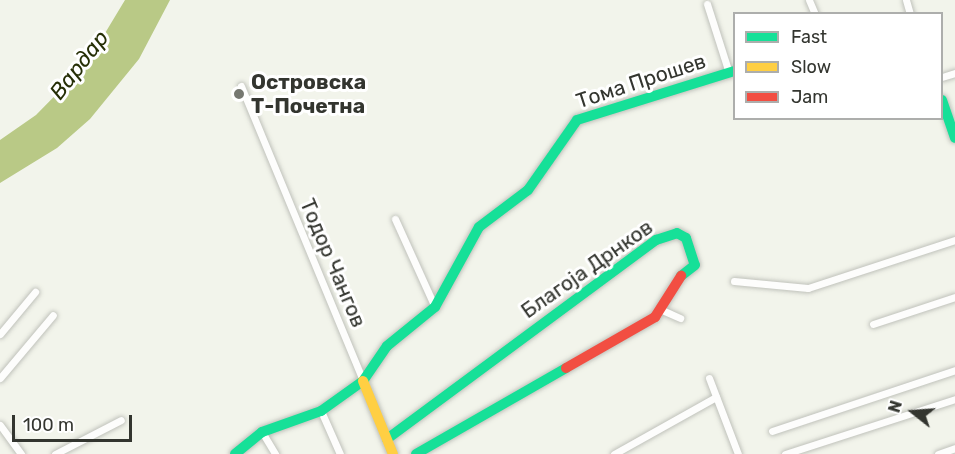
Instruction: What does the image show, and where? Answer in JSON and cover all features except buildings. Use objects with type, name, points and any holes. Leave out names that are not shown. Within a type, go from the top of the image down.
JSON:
[{"type":"street","points":[[707,4],[732,72]]},
{"type":"street","name":"Тома Прошев","points":[[363,381],[387,346],[435,307],[479,227],[528,190],[578,120],[732,72]]},
{"type":"street","name":"Тодор Чангов","points":[[241,86],[393,454]]},
{"type":"street","points":[[943,103],[955,138]]},
{"type":"street","points":[[395,219],[435,307]]},
{"type":"street","name":"Благоја Дрнков","points":[[387,439],[656,240],[677,233],[686,238],[695,265],[673,284],[662,310]]},
{"type":"street","points":[[734,280],[808,288],[955,240]]},
{"type":"street","points":[[0,334],[35,292]]},
{"type":"street","points":[[873,324],[955,297]]},
{"type":"street","points":[[416,454],[662,310],[680,318]]},
{"type":"street","points":[[0,378],[53,315]]},
{"type":"street","points":[[772,431],[955,370]]},
{"type":"street","points":[[709,378],[738,454]]},
{"type":"street","points":[[235,454],[262,432],[321,411],[363,381]]},
{"type":"street","points":[[614,454],[716,397]]},
{"type":"street","points":[[785,454],[955,399]]},
{"type":"street","points":[[321,411],[340,454]]},
{"type":"street","points":[[55,454],[121,420]]},
{"type":"street","points":[[1,429],[21,454]]},
{"type":"street","points":[[262,432],[275,454]]},
{"type":"street","points":[[938,454],[955,448]]},
{"type":"shaded area","name":"Вардар","points":[[125,0],[170,0],[139,59],[90,119],[57,148],[0,183],[0,140],[36,115],[87,63]]},
{"type":"traffic: fast","points":[[235,454],[262,432],[321,411],[363,381],[387,346],[435,307],[479,227],[528,190],[577,120],[733,71]]},
{"type":"traffic: fast","points":[[943,103],[955,138]]},
{"type":"traffic: fast","points":[[387,439],[656,240],[677,233],[686,238],[695,265],[681,276]]},
{"type":"traffic: fast","points":[[416,454],[566,368]]},
{"type":"traffic: slow","points":[[363,381],[393,454]]},
{"type":"traffic: jam","points":[[566,368],[655,317],[681,276]]},
{"type":"place","name":"Островска Т-Почетна","points":[[239,94]]}]
